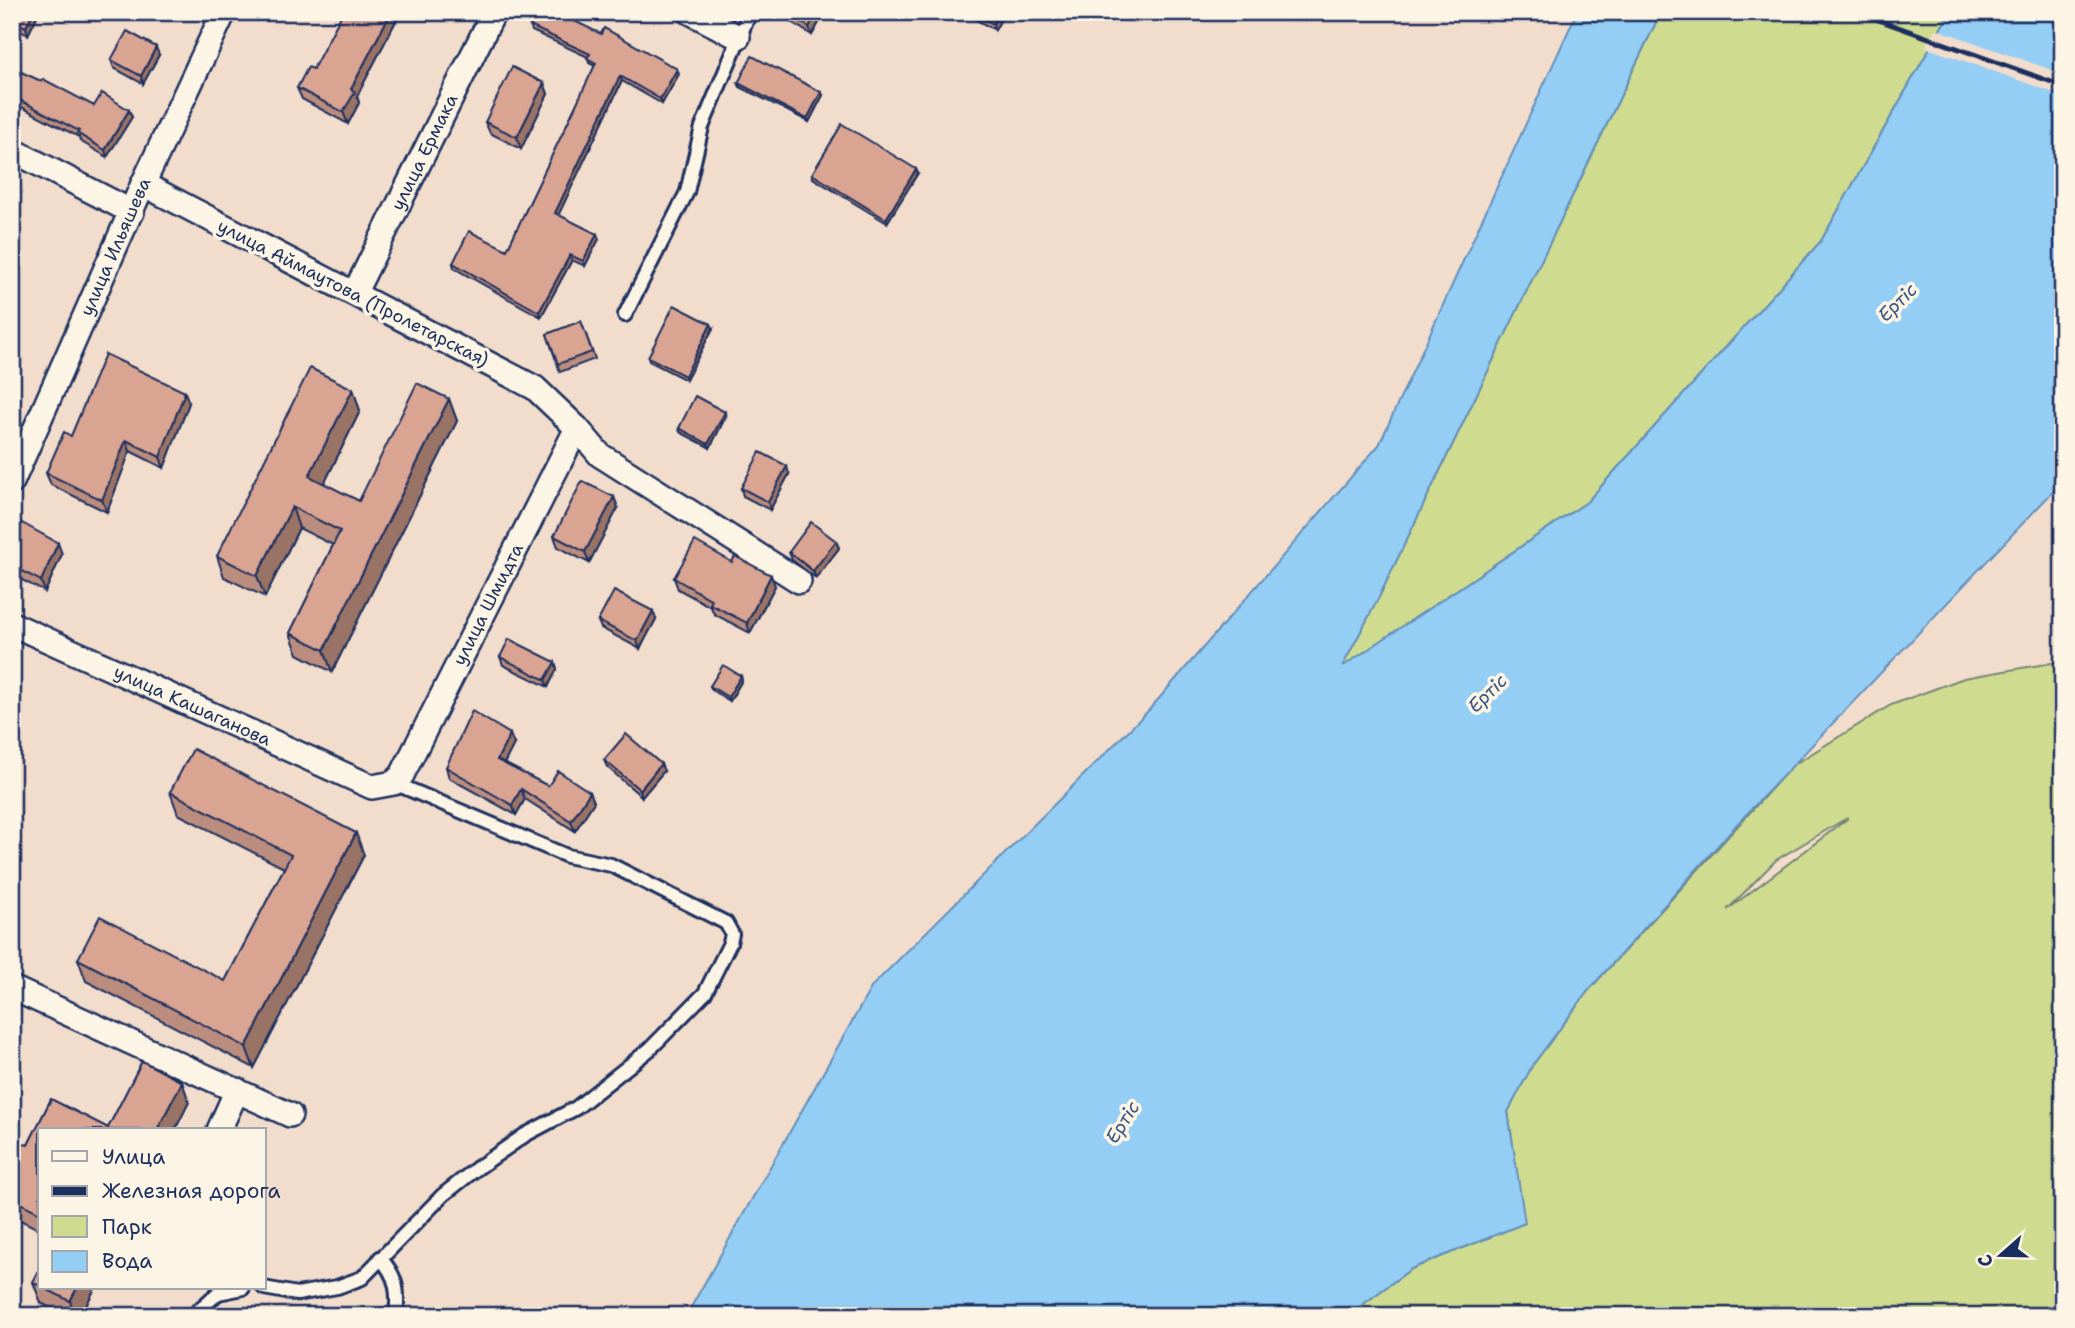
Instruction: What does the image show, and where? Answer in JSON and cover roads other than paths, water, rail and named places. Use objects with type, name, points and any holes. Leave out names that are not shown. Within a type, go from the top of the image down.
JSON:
[{"type":"street","name":"улица Ильяшева","points":[[12,482],[143,184],[224,12]]},
{"type":"street","name":"улица Ермака","points":[[355,292],[495,12]]},
{"type":"street","points":[[690,12],[738,37]]},
{"type":"street","points":[[12,150],[132,212]]},
{"type":"street","name":"улица Аймаутова (Пролетарская)","points":[[143,184],[535,388],[578,428]]},
{"type":"street","points":[[578,428],[600,455],[799,581]]},
{"type":"street","name":"улица Шмидта","points":[[383,785],[402,775],[578,428]]},
{"type":"street","name":"улица Кашаганова","points":[[12,624],[383,785]]},
{"type":"street","points":[[12,988],[290,1115]]},
{"type":"street","points":[[220,1128],[237,1090]]},
{"type":"lane","points":[[625,315],[687,192],[702,127],[750,12]]},
{"type":"lane","points":[[266,1287],[297,1294],[337,1287],[362,1278],[443,1195],[525,1135],[576,1108],[650,1049],[705,993],[732,934],[726,923],[611,865],[567,856],[383,785]]},
{"type":"lane","points":[[380,1258],[394,1273],[398,1299],[396,1316]]},
{"type":"lane","points":[[192,1316],[218,1293],[233,1290]]},
{"type":"water","name":"Ертіс","points":[[1577,12],[1661,12],[1379,597],[1342,667],[1587,502],[1821,241],[1950,12],[2063,12],[2063,481],[1739,822],[1588,991],[1532,1066],[1508,1112],[1525,1223],[1411,1269],[1347,1316],[686,1316],[872,986],[1149,710],[1379,445]]},
{"type":"railway","points":[[1856,12],[2063,86]]}]
